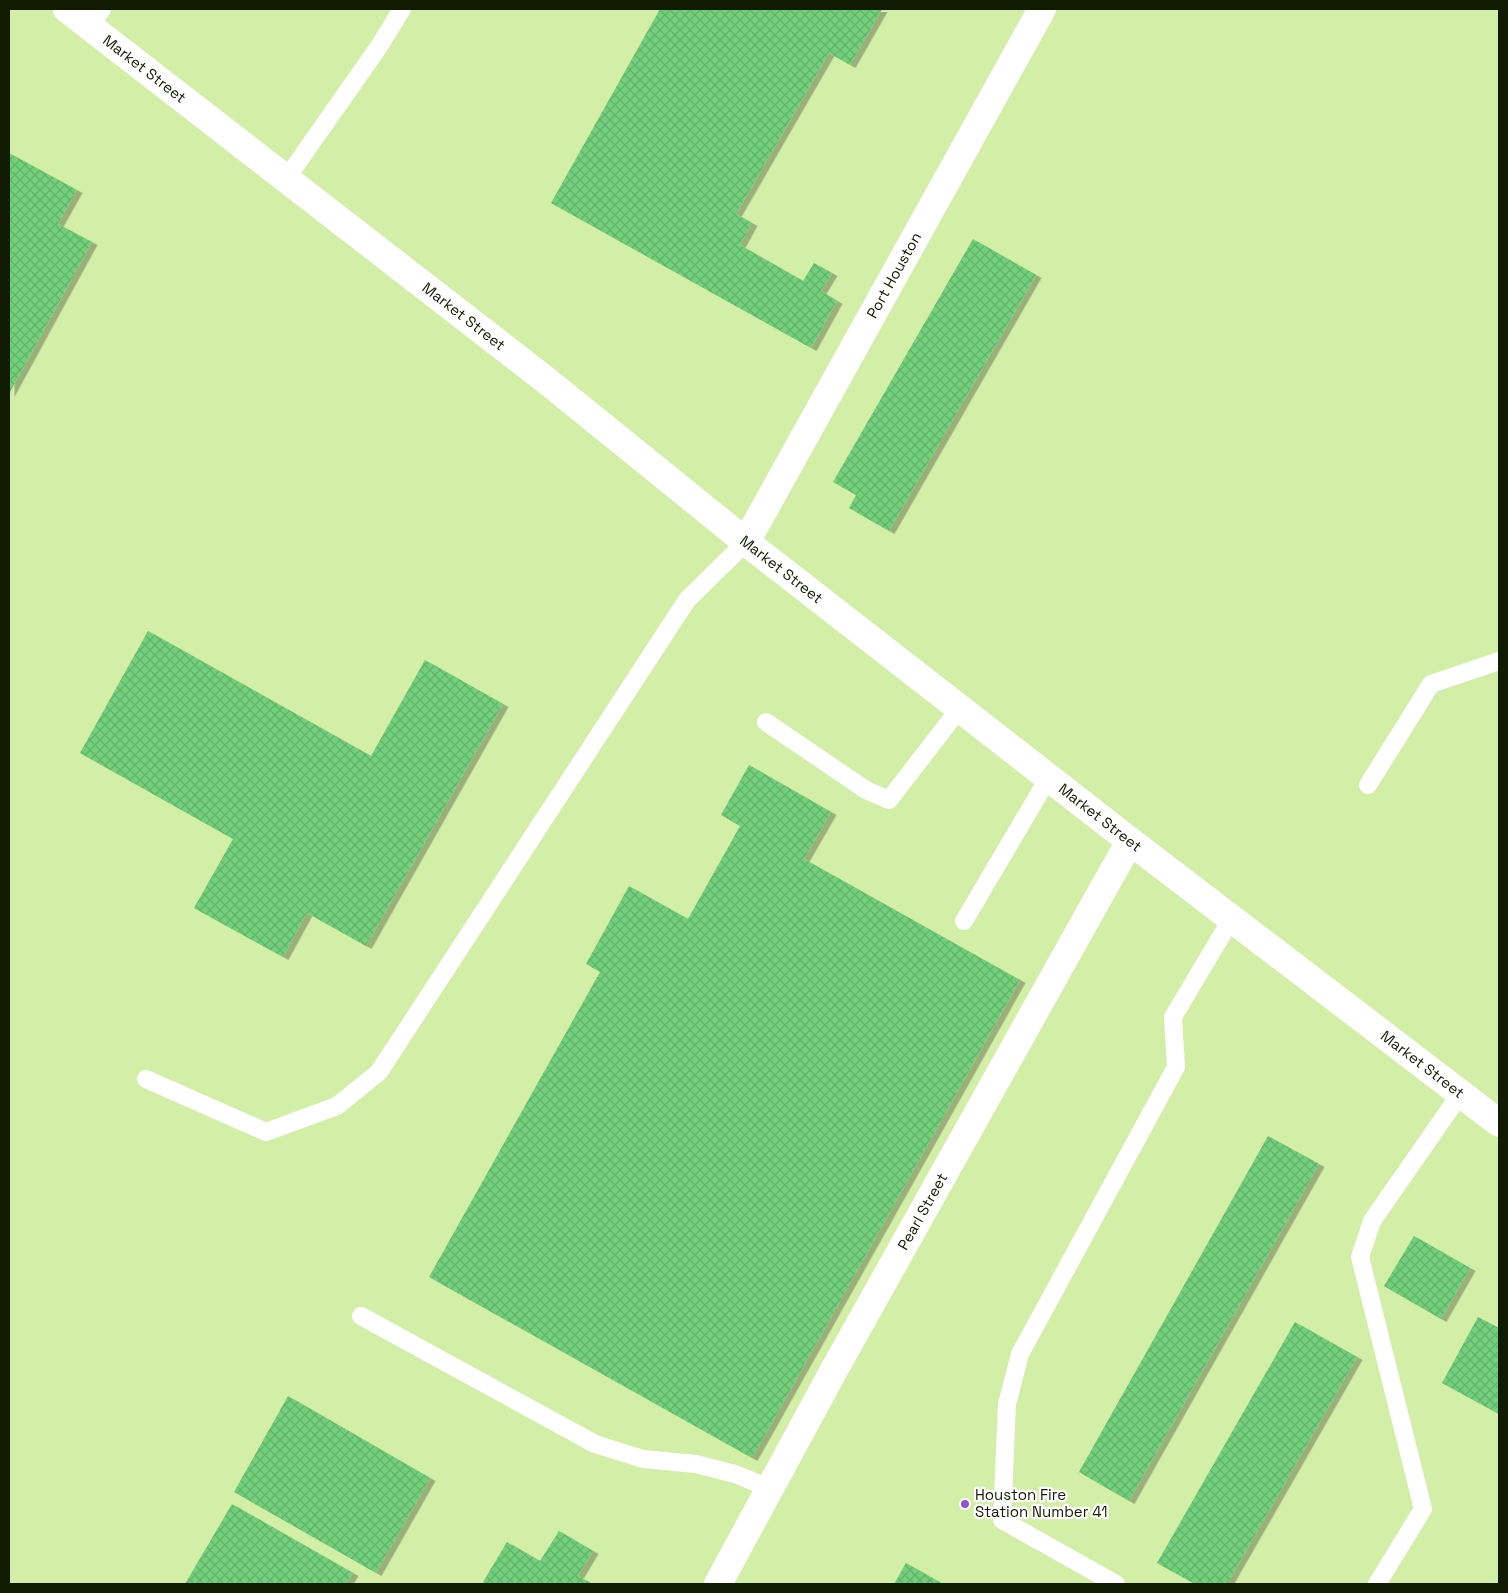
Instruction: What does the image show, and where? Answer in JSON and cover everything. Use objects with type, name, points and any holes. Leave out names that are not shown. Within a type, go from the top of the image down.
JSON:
[{"type":"main road","name":"Market Street","points":[[67,9],[96,18],[286,179],[547,380],[746,542],[1130,841],[1499,1123]]},
{"type":"main road","name":"Port Houston","points":[[746,542],[1042,9]]},
{"type":"main road","name":"Pearl Street","points":[[718,1584],[834,1370],[1130,841]]},
{"type":"lane","points":[[286,179],[378,48],[402,9]]},
{"type":"lane","points":[[146,1079],[266,1132],[337,1106],[379,1072],[687,600],[746,542]]},
{"type":"lane","points":[[1368,785],[1431,684],[1499,661]]},
{"type":"lane","points":[[766,722],[866,790],[889,800],[960,708]]},
{"type":"lane","points":[[964,921],[1049,777]]},
{"type":"lane","points":[[1116,1584],[1002,1520],[1007,1404],[1020,1354],[1176,1067],[1173,1017],[1232,918]]},
{"type":"lane","points":[[1377,1584],[1423,1509],[1360,1257],[1372,1221],[1461,1093]]},
{"type":"lane","points":[[361,1316],[595,1444],[643,1459],[696,1464],[735,1474],[769,1488]]},
{"type":"building","points":[[660,9],[882,9],[850,65],[829,53],[736,214],[752,223],[740,245],[803,281],[814,263],[832,273],[821,291],[837,301],[811,348],[551,203]]},
{"type":"building","points":[[9,153],[77,190],[58,224],[92,242],[9,394]]},
{"type":"building","points":[[973,239],[1036,275],[889,531],[849,508],[856,495],[833,482]]},
{"type":"building","points":[[148,631],[371,756],[425,660],[503,704],[366,946],[307,913],[283,957],[194,908],[233,839],[80,753]]},
{"type":"building","points":[[749,765],[831,812],[804,859],[1020,980],[752,1458],[429,1277],[600,972],[586,964],[629,886],[688,919],[740,826],[721,815]]},
{"type":"building","points":[[1268,1136],[1319,1164],[1129,1501],[1079,1472]]},
{"type":"building","points":[[1414,1236],[1470,1268],[1441,1319],[1384,1286]]},
{"type":"building","points":[[1478,1317],[1499,1328],[1499,1414],[1442,1383]]},
{"type":"building","points":[[1295,1322],[1357,1357],[1227,1584],[1195,1584],[1157,1563]]},
{"type":"building","points":[[288,1396],[430,1478],[376,1573],[234,1492]]},
{"type":"building","points":[[232,1504],[353,1573],[346,1584],[185,1584]]},
{"type":"building","points":[[559,1531],[593,1551],[578,1576],[593,1584],[486,1584],[483,1582],[507,1542],[540,1561]]},
{"type":"building","points":[[906,1563],[943,1584],[894,1584]]},
{"type":"place","name":"Houston Fire Station Number 41","points":[[965,1504]]}]
